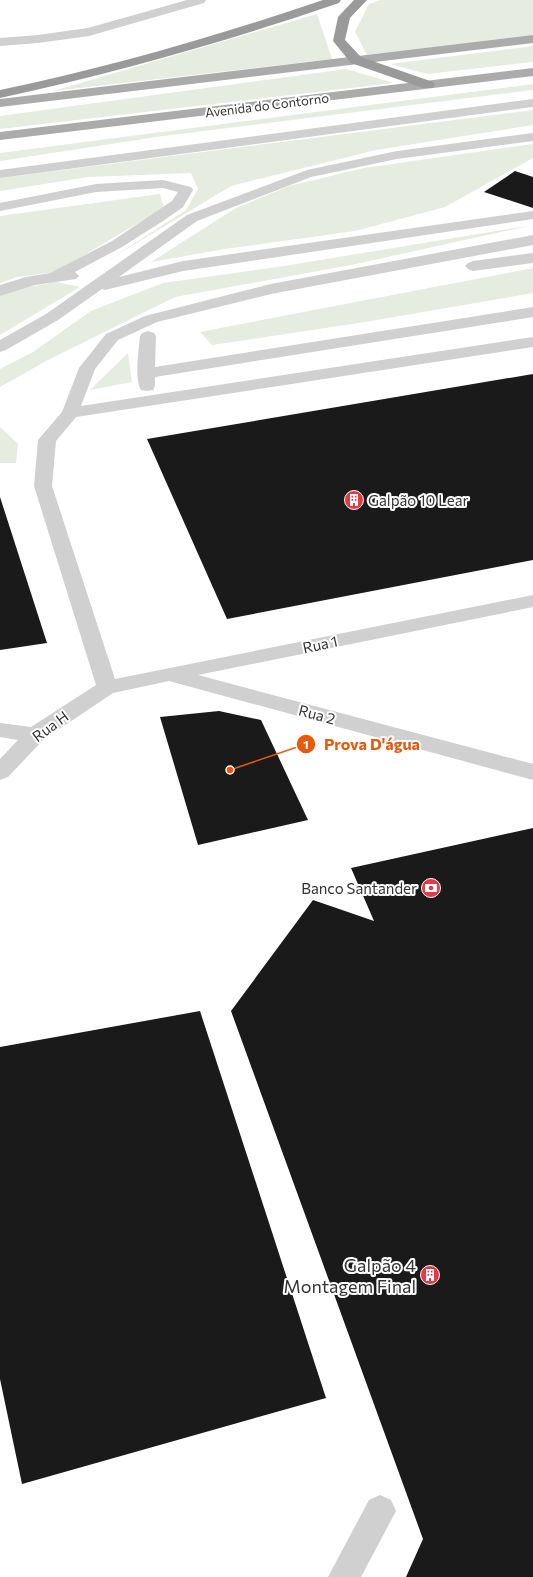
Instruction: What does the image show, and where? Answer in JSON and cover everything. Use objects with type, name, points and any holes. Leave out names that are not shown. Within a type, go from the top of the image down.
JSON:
[{"type":"highway","points":[[0,94],[43,85],[130,63],[212,40],[335,0]]},
{"type":"highway","points":[[361,0],[344,17],[339,41],[356,60],[428,85]]},
{"type":"main road","points":[[0,103],[533,39]]},
{"type":"main road","name":"Avenida do Contorno","points":[[0,136],[533,72]]},
{"type":"lane","points":[[0,42],[38,39],[89,32],[200,0]]},
{"type":"lane","points":[[0,174],[533,103]]},
{"type":"lane","points":[[0,347],[52,317],[192,218],[307,174],[396,155],[533,136]]},
{"type":"lane","points":[[0,206],[96,188],[163,184],[186,190],[178,204],[158,218],[117,244],[56,276]]},
{"type":"lane","points":[[92,288],[183,266],[533,215]]},
{"type":"lane","points":[[107,687],[42,486],[47,440],[70,412],[87,368],[112,337],[151,319],[270,289],[533,240]]},
{"type":"lane","points":[[112,337],[148,336],[270,301],[472,266],[533,258]]},
{"type":"lane","points":[[0,290],[19,282],[56,276],[112,274]]},
{"type":"lane","points":[[146,373],[533,312]]},
{"type":"lane","points":[[148,336],[146,373],[149,400]]},
{"type":"lane","points":[[70,412],[533,342]]},
{"type":"lane","name":"Rua 1","points":[[107,687],[533,601]]},
{"type":"lane","name":"Rua 2","points":[[170,675],[533,772]]},
{"type":"lane","name":"Rua H","points":[[0,772],[35,735],[107,687]]},
{"type":"lane","points":[[0,730],[35,735]]},
{"type":"lane","points":[[344,1577],[380,1511]]},
{"type":"shaded area","points":[[381,0],[533,0],[533,35],[367,55],[355,32],[369,4]]},
{"type":"shaded area","points":[[317,14],[332,59],[53,91]]},
{"type":"shaded area","points":[[533,46],[533,62],[427,74],[390,64]]},
{"type":"shaded area","points":[[346,69],[394,83],[0,129],[0,116]]},
{"type":"shaded area","points":[[533,84],[533,90],[163,136],[0,161],[0,153]]},
{"type":"shaded area","points":[[533,110],[533,125],[376,150],[231,186],[107,261],[186,210],[198,189],[191,173],[88,177],[0,191],[0,178]]},
{"type":"shaded area","points":[[533,144],[533,158],[445,207],[355,231],[225,249],[151,262],[236,208],[289,186],[364,168]]},
{"type":"shaded area","points":[[160,194],[164,208],[55,272],[17,277],[0,283],[0,216]]},
{"type":"shaded area","points":[[533,225],[351,265],[175,297],[46,361],[0,387],[0,369],[33,352],[91,311],[163,283],[284,266]]},
{"type":"shaded area","points":[[533,268],[533,293],[365,322],[212,345],[200,332]]},
{"type":"shaded area","points":[[56,282],[80,287],[0,335],[0,297],[6,291]]},
{"type":"shaded area","points":[[128,353],[132,382],[90,390]]},
{"type":"shaded area","points":[[0,427],[18,444],[16,463],[0,463]]},
{"type":"building","points":[[515,171],[533,177],[533,208],[484,192]]},
{"type":"building","name":"Galpão 10 Lear","points":[[533,374],[533,560],[227,619],[147,439]]},
{"type":"building","points":[[0,497],[47,643],[0,650]]},
{"type":"building","points":[[219,711],[261,720],[308,820],[198,845],[160,717]]},
{"type":"building","name":"Galpão 4 Montagem Final","points":[[533,828],[533,1577],[406,1577],[423,1539],[231,1011],[313,900],[374,921],[351,868]]},
{"type":"building","points":[[200,1011],[326,1398],[22,1484],[0,1379],[0,1047]]},
{"type":"place","name":"Galpão 10 Lear","points":[[354,500]]},
{"type":"place","name":"Prova D'água","points":[[230,770]]},
{"type":"place","name":"Banco Santander","points":[[431,888]]},
{"type":"place","name":"Galpão 4 Montagem Final","points":[[430,1275]]}]
